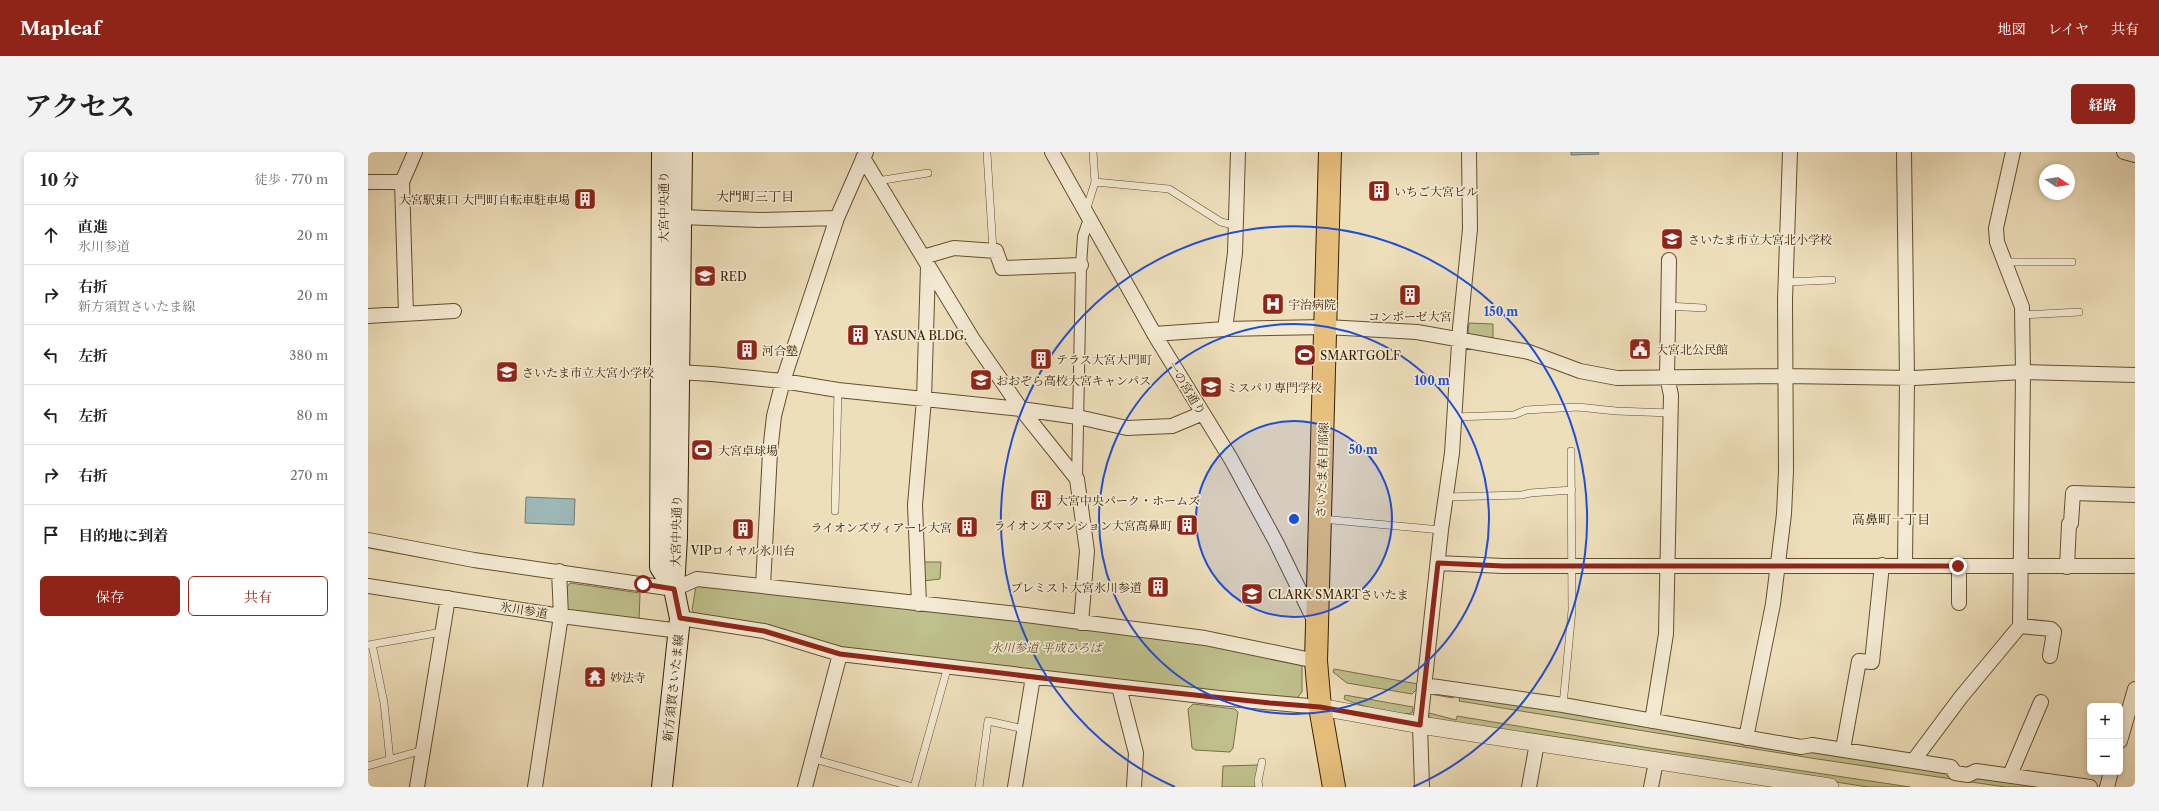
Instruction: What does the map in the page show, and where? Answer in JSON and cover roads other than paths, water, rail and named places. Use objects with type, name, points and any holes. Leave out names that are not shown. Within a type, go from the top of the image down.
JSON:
[{"type":"main road","name":"大宮中央通り","points":[[662,152],[660,567],[674,589]]},
{"type":"main road","name":"大宮中央通り","points":[[674,589],[677,537],[677,372],[682,152]]},
{"type":"main road","name":"さいたま春日部線","points":[[1330,152],[1316,661],[1320,707],[1334,787]]},
{"type":"main road","name":"新方須賀さいたま線","points":[[662,787],[680,625],[674,589]]},
{"type":"street","points":[[406,314],[402,182],[415,152]]},
{"type":"street","name":"一の宮通り","points":[[1052,152],[1154,334],[1231,459],[1276,542],[1316,626]]},
{"type":"street","points":[[1225,329],[1237,226],[1238,152]]},
{"type":"street","points":[[1422,787],[1420,725],[1454,417],[1459,339],[1470,230],[1469,152]]},
{"type":"street","points":[[1746,738],[1773,604],[1784,514],[1786,471],[1786,282],[1790,152]]},
{"type":"street","points":[[1904,152],[1907,378],[1905,565]]},
{"type":"street","points":[[1914,760],[1961,697],[2020,626],[2023,372],[2022,307],[1997,242],[1996,228],[2013,152]]},
{"type":"street","points":[[2124,152],[2135,155]]},
{"type":"street","points":[[763,586],[770,452],[774,416],[783,381],[837,218],[865,155]]},
{"type":"street","points":[[865,155],[877,181],[972,338],[1021,409],[1077,479]]},
{"type":"street","points":[[368,182],[402,182]]},
{"type":"street","points":[[1081,623],[1087,551],[1077,479],[1078,417],[1082,236],[1088,215]]},
{"type":"street","points":[[681,217],[759,220],[837,218]]},
{"type":"street","points":[[926,262],[954,248],[996,251],[1002,268],[1081,265]]},
{"type":"street","points":[[1652,721],[1666,634],[1671,413],[1671,395],[1667,377],[1669,260]]},
{"type":"street","points":[[918,604],[915,505],[924,399],[926,262]]},
{"type":"street","points":[[368,316],[454,311]]},
{"type":"street","points":[[1154,334],[1225,329],[1326,327],[1387,329],[1459,339],[1529,352],[1547,358],[1563,366],[1617,378],[1785,376],[1907,378],[2023,372],[2135,375]]},
{"type":"street","points":[[677,372],[783,381],[838,390],[1021,409],[1078,417],[1127,428],[1172,426],[1203,413]]},
{"type":"street","points":[[2067,567],[2069,524],[2071,523],[2074,493],[2135,495]]},
{"type":"street","points":[[368,540],[474,560],[559,571],[674,589],[697,579],[1018,614],[1205,638],[1316,661]]},
{"type":"street","points":[[1438,563],[1469,566],[2135,566]]},
{"type":"street","points":[[1843,749],[1859,661],[1872,662],[1882,566]]},
{"type":"street","points":[[1958,566],[1959,603]]},
{"type":"street","points":[[534,787],[561,616],[559,571]]},
{"type":"street","name":"氷川参道","points":[[368,586],[561,616],[764,631],[840,654],[1262,703],[1320,707]]},
{"type":"street","points":[[417,787],[448,598]]},
{"type":"street","points":[[2020,626],[2051,629],[2054,632],[2050,656]]},
{"type":"street","points":[[805,787],[814,760],[840,654]]},
{"type":"street","points":[[1015,787],[1033,677]]},
{"type":"street","points":[[1424,685],[1562,705],[1801,747],[1812,745],[1914,760],[1951,767],[1955,773],[1968,775],[1976,771],[2090,787]]},
{"type":"street","points":[[1119,687],[1136,753],[1134,787]]},
{"type":"street","points":[[2121,739],[2135,688]]},
{"type":"street","points":[[2010,775],[2041,702]]},
{"type":"street","points":[[1320,707],[1420,725],[1656,762],[1830,787]]},
{"type":"street","points":[[1529,787],[1537,743]]},
{"type":"street","points":[[1651,787],[1656,762]]},
{"type":"street","points":[[2107,787],[2110,775]]},
{"type":"lane","points":[[1088,215],[1094,182],[1093,152]]},
{"type":"lane","points":[[987,153],[993,251]]},
{"type":"lane","points":[[877,181],[928,173]]},
{"type":"lane","points":[[1094,182],[1169,189],[1222,222],[1237,226]]},
{"type":"lane","points":[[2005,262],[2072,262]]},
{"type":"lane","points":[[1786,282],[1832,280]]},
{"type":"lane","points":[[1668,306],[1703,308]]},
{"type":"lane","points":[[2022,315],[2079,312]]},
{"type":"lane","points":[[835,511],[838,390]]},
{"type":"lane","points":[[1454,417],[1514,415],[1526,410],[1578,407],[1616,411],[1671,413]]},
{"type":"lane","points":[[1562,705],[1572,610],[1571,451]]},
{"type":"lane","points":[[1446,496],[1522,495],[1572,490]]},
{"type":"lane","points":[[1320,519],[1441,530]]},
{"type":"lane","points":[[390,760],[384,703],[370,644],[442,632]]},
{"type":"lane","points":[[814,760],[913,787],[948,666]]},
{"type":"lane","points":[[979,787],[988,721],[1024,729]]},
{"type":"lane","points":[[368,766],[423,750]]},
{"type":"lane","points":[[1259,787],[1258,781],[1262,762]]},
{"type":"water","points":[[1571,152],[1598,152],[1599,154],[1571,155]]},
{"type":"water","points":[[526,497],[575,499],[574,525],[525,523]]},
{"type":"place","name":"いちご大宮ビル","points":[[1379,191]]},
{"type":"place","name":"大宮駅東口 大門町自転車駐車場","points":[[585,199]]},
{"type":"place","name":"さいたま市立大宮北小学校","points":[[1672,239]]},
{"type":"place","name":"RED","points":[[705,276]]},
{"type":"place","name":"コンポーゼ大宮","points":[[1410,295]]},
{"type":"place","name":"宇治病院","points":[[1273,304]]},
{"type":"place","name":"YASUNA BLDG.","points":[[858,335]]},
{"type":"place","name":"大宮北公民館","points":[[1640,349]]},
{"type":"place","name":"河合塾","points":[[747,350]]},
{"type":"place","name":"SMARTGOLF","points":[[1305,355]]},
{"type":"place","name":"テラス大宮大門町","points":[[1041,359]]},
{"type":"place","name":"さいたま市立大宮小学校","points":[[507,372]]},
{"type":"place","name":"おおぞら高校大宮キャンパス","points":[[981,380]]},
{"type":"place","name":"ミスパリ専門学校","points":[[1211,387]]},
{"type":"place","name":"大宮卓球場","points":[[702,450]]},
{"type":"place","name":"大宮中央パーク・ホームズ","points":[[1041,500]]},
{"type":"place","name":"ライオンズマンション大宮高鼻町","points":[[1187,525]]},
{"type":"place","name":"ライオンズヴィアーレ大宮","points":[[967,527]]},
{"type":"place","name":"VIPロイヤル氷川台","points":[[743,529]]},
{"type":"place","name":"プレミスト大宮氷川参道","points":[[1158,587]]},
{"type":"place","name":"CLARK SMARTさいたま","points":[[1252,594]]},
{"type":"place","name":"妙法寺","points":[[595,677]]},
{"type":"district","name":"大門町三丁目","points":[[755,196]]},
{"type":"district","name":"高鼻町一丁目","points":[[1891,519]]},
{"type":"park label","name":"氷川参道 平成ひろば","points":[[1046,647]]}]
